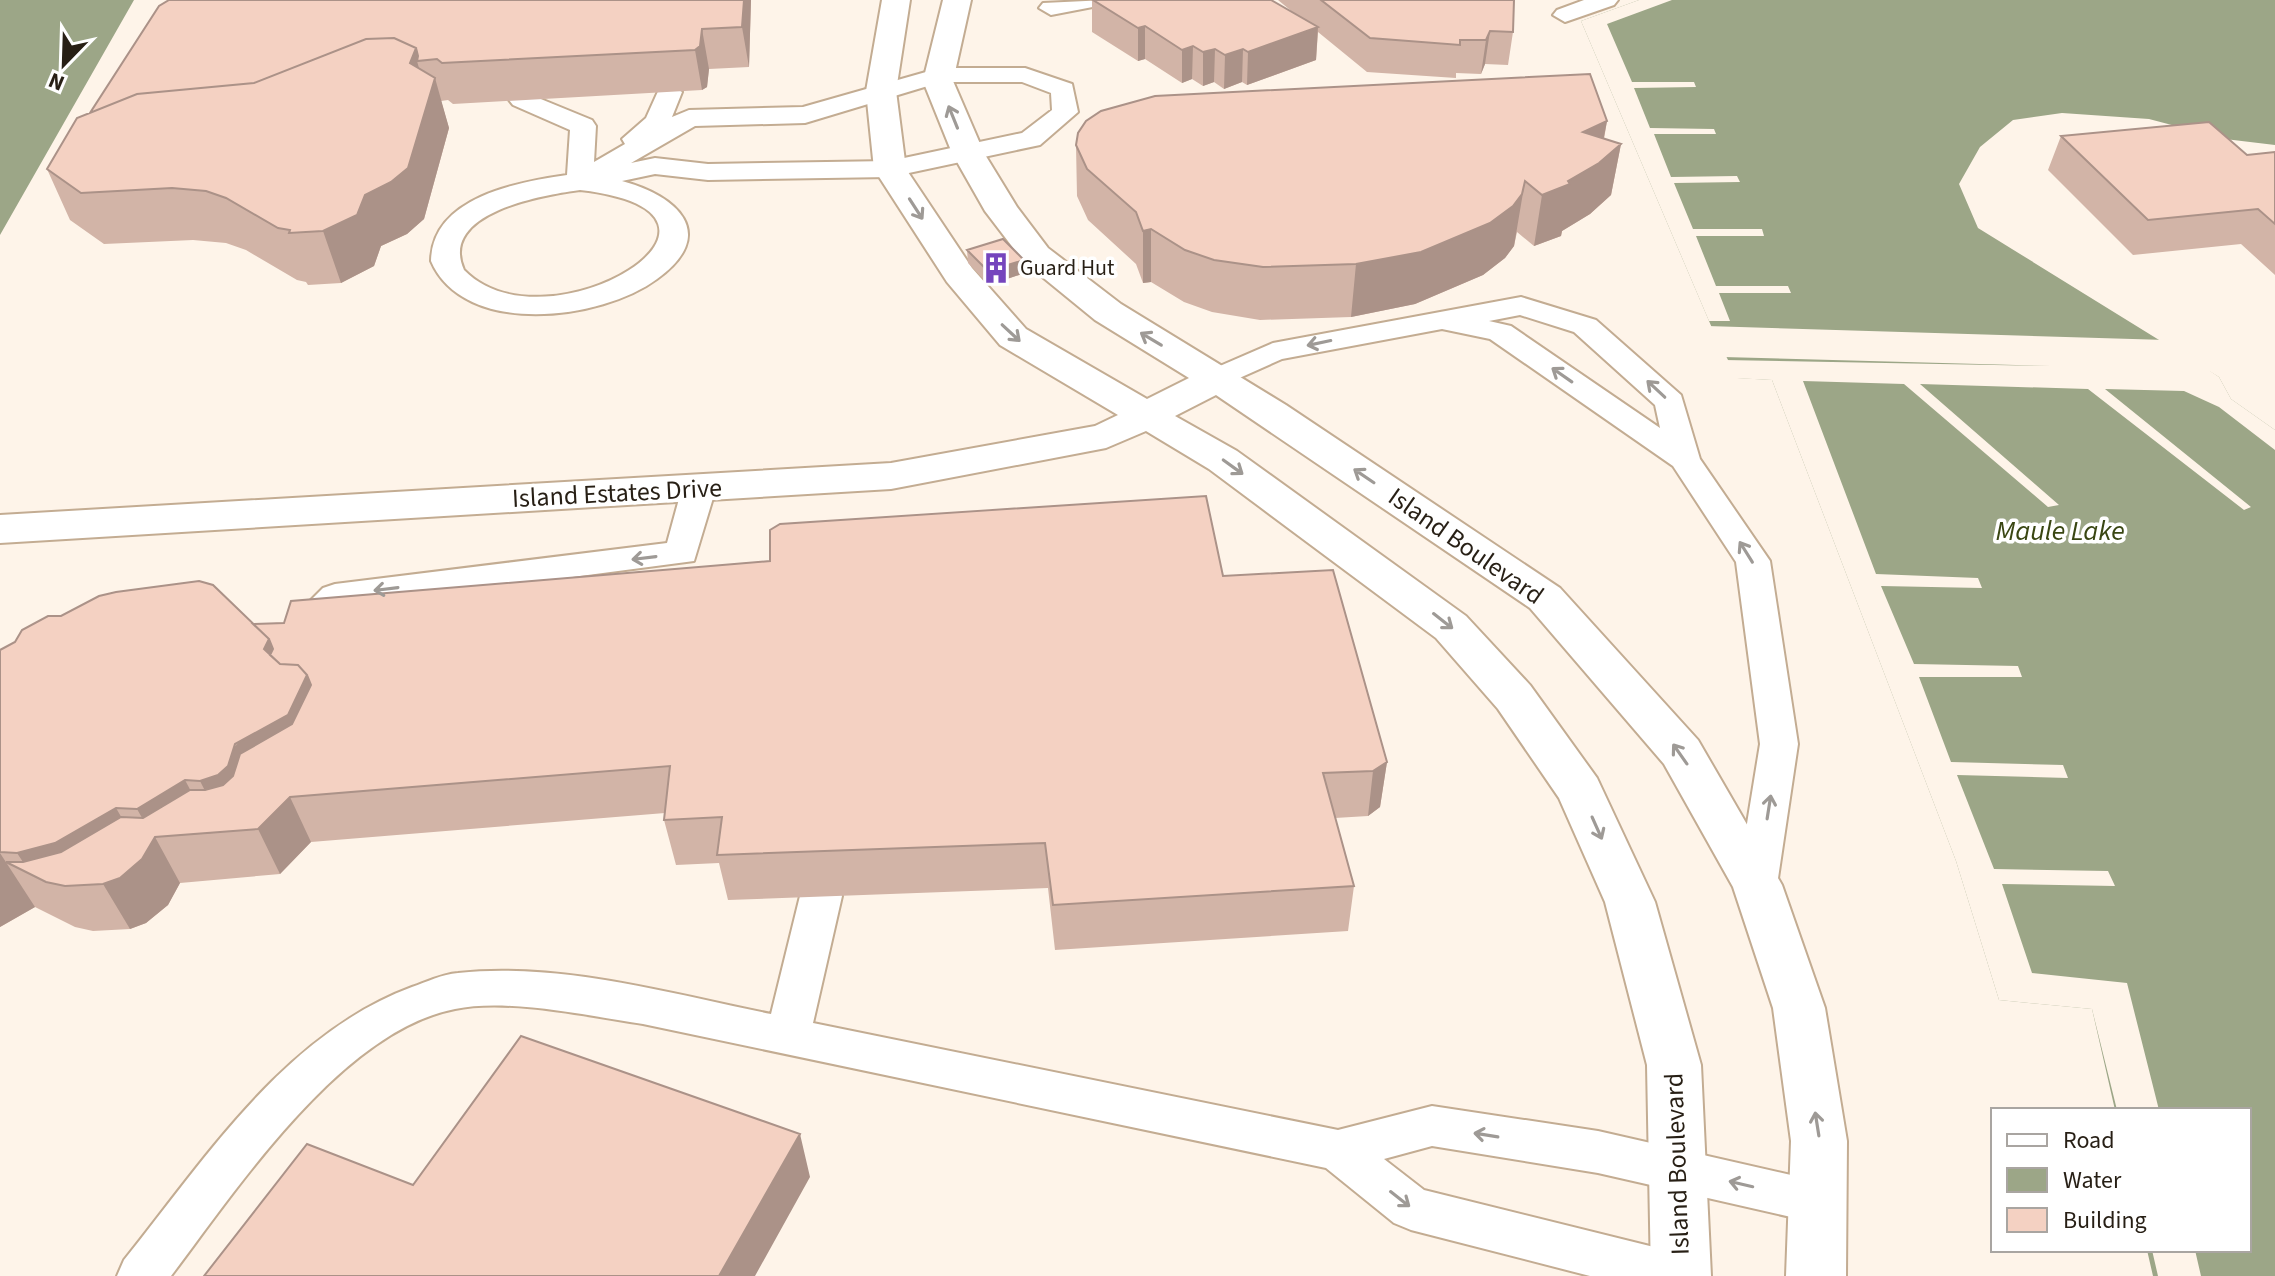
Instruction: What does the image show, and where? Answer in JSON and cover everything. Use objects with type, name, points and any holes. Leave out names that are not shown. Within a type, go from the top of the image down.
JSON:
[{"type":"street","name":"Island Boulevard","points":[[896,0],[881,91],[890,169],[959,275],[1013,337],[1142,416],[1223,460],[1451,627],[1514,697],[1580,791],[1630,902],[1674,1065],[1679,1276]]},
{"type":"street","name":"Island Boulevard","points":[[957,0],[938,81],[968,153],[1002,211],[1036,255],[1108,312],[1217,379],[1545,598],[1681,752],[1757,885],[1799,1008],[1819,1141],[1816,1276]]},
{"type":"street","name":"Island Estates Drive","points":[[0,529],[891,476],[1106,436],[1217,379]]},
{"type":"lane","points":[[1046,35],[1052,4],[1095,0]]},
{"type":"lane","points":[[1565,15],[1606,0]]},
{"type":"lane","points":[[580,182],[627,189],[661,205],[672,221],[672,240],[662,259],[640,277],[610,292],[549,304],[501,302],[472,293],[452,279],[443,262],[445,243],[460,224],[482,207],[512,194],[580,182],[655,166],[708,172],[890,169],[1031,139],[1065,112],[1063,89],[1025,75],[940,75],[805,115],[689,118],[580,182]]},
{"type":"lane","points":[[580,182],[657,122],[669,92]]},
{"type":"lane","points":[[522,100],[583,126],[580,182]]},
{"type":"lane","points":[[1040,131],[1069,141]]},
{"type":"lane","points":[[1217,379],[1273,352],[1521,306],[1585,326],[1670,402],[1684,459],[1753,561],[1779,744],[1757,885]]},
{"type":"lane","points":[[1442,320],[1500,332],[1684,459]]},
{"type":"lane","points":[[274,655],[335,596],[687,568],[699,488]]},
{"type":"lane","points":[[788,1036],[821,896]]},
{"type":"lane","points":[[141,1276],[296,1084],[363,1034],[400,1012],[451,991],[528,989],[643,1006],[1338,1150],[1432,1126],[1598,1152],[1817,1202]]},
{"type":"lane","points":[[1338,1150],[1411,1208],[1679,1276]]},
{"type":"water","points":[[0,0],[134,0],[0,235]]},
{"type":"water","name":"Maule Lake","points":[[1639,0],[2275,0],[2275,145],[2225,139],[2149,119],[2062,113],[2013,120],[1980,147],[1959,184],[1978,228],[2219,377],[2231,399],[2275,430],[2275,1276],[2153,1276],[2147,1252],[2251,1252],[2251,1108],[2115,1108],[2092,1009],[1999,1000],[1956,861],[1772,380],[1737,378],[1712,328],[1581,21]]},
{"type":"pier","points":[[1639,0],[1672,0],[1607,24],[1632,82],[1694,82],[1696,87],[1634,88],[1650,128],[1714,129],[1716,134],[1654,134],[1671,177],[1737,176],[1740,182],[1674,183],[1693,229],[1762,229],[1764,236],[1696,236],[1716,286],[1788,286],[1791,293],[1719,293],[1730,321],[1709,321],[1581,21]]},
{"type":"pier","points":[[1707,326],[2166,340],[2217,370],[2210,371],[2219,377],[2231,399],[2275,430],[2275,450],[2219,407],[2184,391],[2105,389],[2251,507],[2244,510],[2088,389],[1920,384],[2059,505],[2048,507],[1904,384],[1803,381],[1876,574],[1978,578],[1982,588],[1881,586],[1914,664],[2018,666],[2022,677],[1919,677],[1951,762],[2063,765],[2068,778],[1957,775],[1994,869],[2108,871],[2115,886],[2002,884],[2032,973],[2127,983],[2158,1108],[2117,1108],[2092,1009],[1999,1000],[1956,861],[1772,380],[1733,378],[1724,360],[2052,366],[1723,357]]},
{"type":"pier","points":[[2152,1252],[2195,1252],[2201,1276],[2158,1276]]},
{"type":"building","points":[[169,0],[744,0],[742,27],[702,29],[700,46],[695,50],[442,63],[437,59],[417,61],[416,48],[394,38],[366,39],[254,83],[137,94],[90,113],[159,6]]},
{"type":"building","points":[[1093,0],[1271,0],[1318,27],[1248,52],[1243,49],[1225,55],[1215,49],[1203,52],[1193,46],[1182,50],[1145,26],[1138,28]]},
{"type":"building","points":[[1321,0],[1514,0],[1513,32],[1490,31],[1486,40],[1460,40],[1460,45],[1370,38]]},
{"type":"building","points":[[394,38],[416,48],[410,63],[435,78],[408,168],[391,182],[365,195],[357,215],[323,231],[289,233],[290,230],[278,228],[226,198],[206,191],[172,188],[81,193],[47,169],[77,118],[137,94],[254,83],[366,39]]},
{"type":"building","points":[[1590,74],[1607,121],[1583,132],[1621,144],[1599,163],[1568,181],[1570,184],[1542,195],[1525,181],[1522,194],[1513,206],[1490,223],[1421,252],[1356,264],[1263,267],[1214,260],[1185,250],[1151,229],[1143,231],[1136,212],[1087,169],[1076,145],[1078,133],[1086,121],[1101,111],[1155,96]]},
{"type":"building","points":[[2209,122],[2247,155],[2275,152],[2275,224],[2258,209],[2148,220],[2061,136]]},
{"type":"building","points":[[1003,239],[1024,260],[988,271],[967,250]]},
{"type":"building","points":[[1206,496],[1223,576],[1333,570],[1387,762],[1373,771],[1323,773],[1354,886],[1053,905],[1045,843],[717,855],[722,817],[664,820],[670,766],[290,797],[258,829],[155,837],[142,859],[120,878],[103,884],[65,886],[46,882],[6,862],[23,862],[61,852],[121,817],[143,818],[190,790],[223,785],[233,776],[240,754],[292,724],[311,685],[298,665],[280,664],[270,655],[273,649],[269,639],[253,624],[284,623],[291,601],[770,561],[770,530],[780,524]]},
{"type":"building","points":[[199,581],[213,585],[269,639],[264,649],[280,664],[298,665],[307,675],[288,715],[235,744],[228,766],[218,775],[200,781],[185,780],[137,809],[116,808],[55,843],[17,853],[0,852],[0,650],[15,642],[22,630],[48,616],[61,616],[99,596]]},
{"type":"building","points":[[521,1036],[800,1134],[719,1276],[204,1276],[307,1144],[413,1185]]},
{"type":"place","name":"Guard Hut","points":[[996,268]]}]
